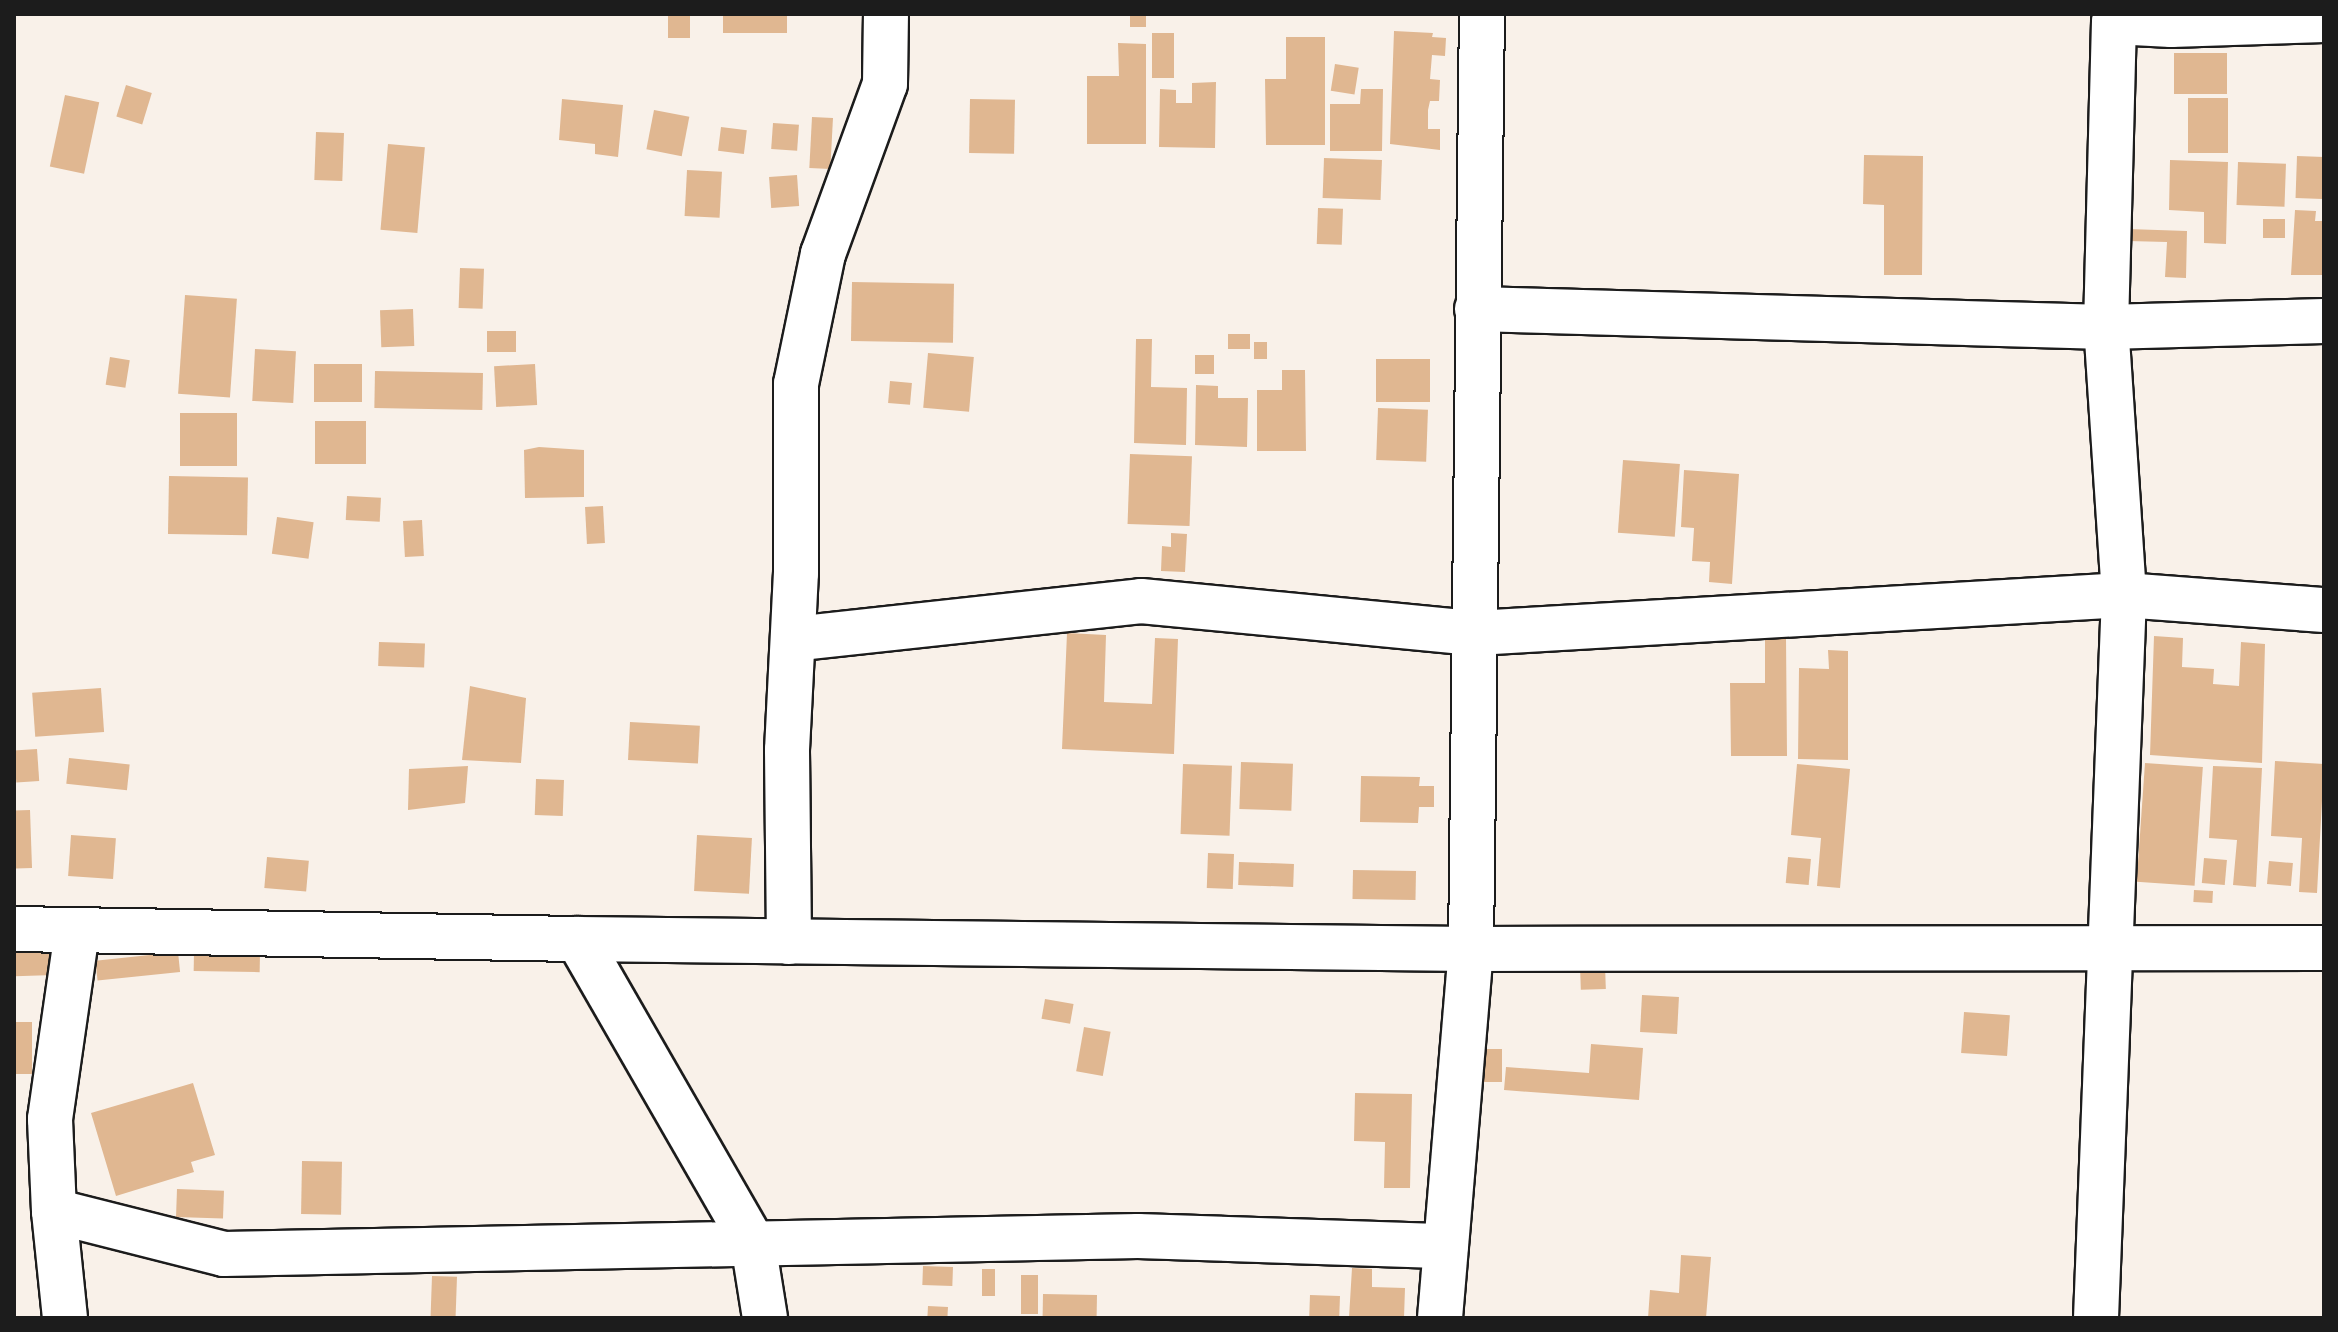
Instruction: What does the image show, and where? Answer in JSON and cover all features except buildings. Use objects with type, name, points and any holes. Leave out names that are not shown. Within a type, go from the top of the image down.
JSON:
[{"type":"street","points":[[789,942],[787,750],[793,639],[796,384],[823,254],[885,84],[886,14]]},
{"type":"street","points":[[1440,1318],[1471,949],[1482,14]]},
{"type":"street","points":[[2096,1318],[2124,595],[2106,327],[2114,22],[2171,25],[2324,20]]},
{"type":"street","points":[[1477,309],[2106,327],[2324,321]]},
{"type":"street","points":[[793,639],[1141,601],[1476,633],[2124,595],[2324,610]]},
{"type":"street","points":[[14,929],[1471,949],[2324,948]]},
{"type":"street","points":[[65,1318],[54,1211],[50,1119],[77,931]]},
{"type":"street","points":[[578,939],[753,1243],[765,1318]]},
{"type":"street","points":[[54,1211],[224,1254],[1138,1236],[1446,1246]]}]
